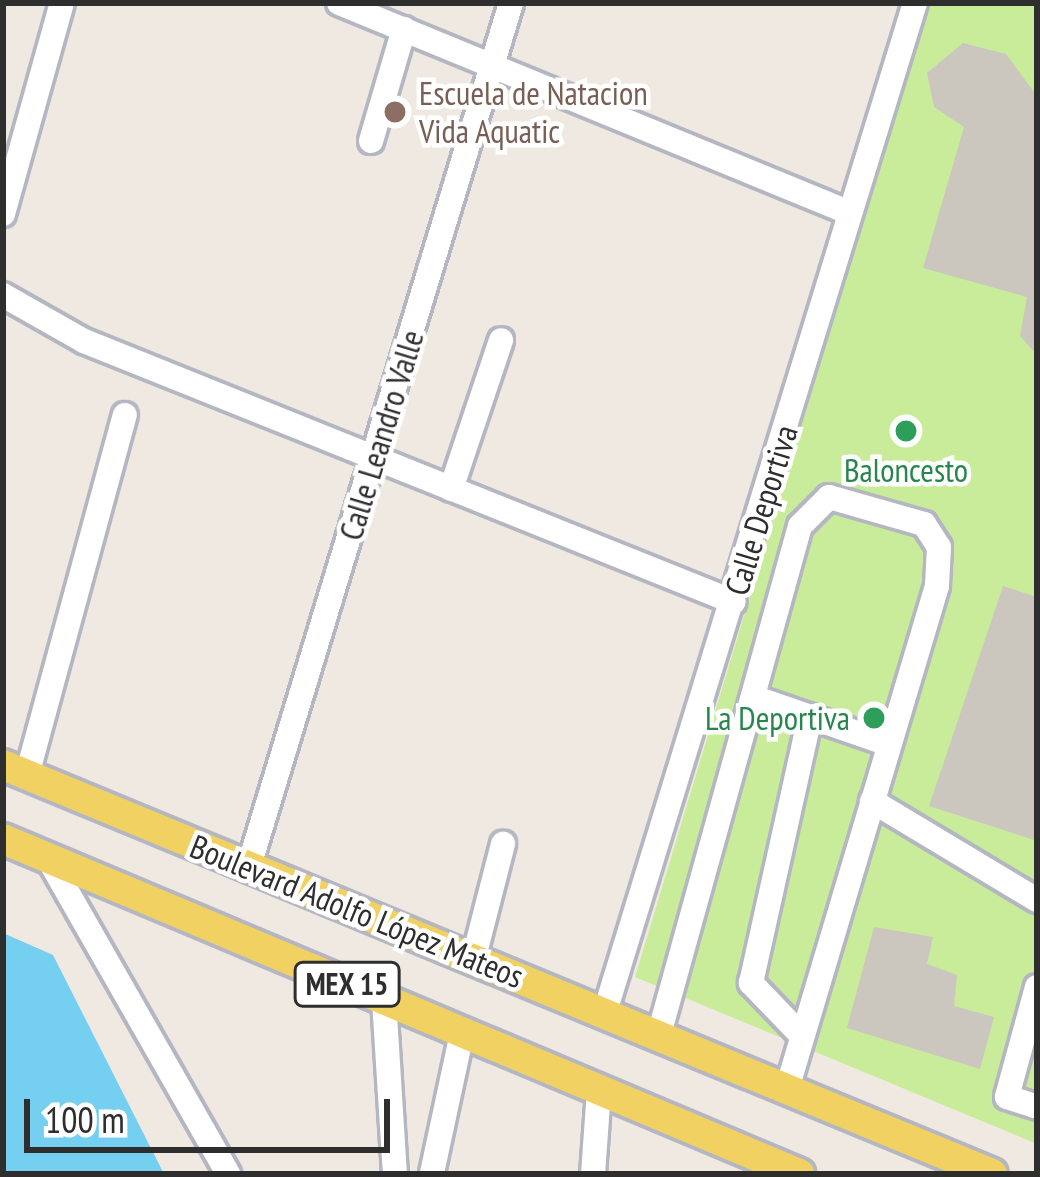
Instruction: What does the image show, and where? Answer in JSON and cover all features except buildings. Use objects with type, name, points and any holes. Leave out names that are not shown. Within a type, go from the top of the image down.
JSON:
[{"type":"main road","name":"Boulevard Adolfo López Mateos","points":[[15,770],[787,1089]]},
{"type":"main road","name":"Boulevard Adolfo López Mateos","points":[[3,839],[799,1174]]},
{"type":"main road","name":"MEX 15","points":[[787,1089],[992,1174]]},
{"type":"street","points":[[3,214],[62,3]]},
{"type":"street","points":[[339,3],[850,213]]},
{"type":"street","name":"Calle Leandro Valle","points":[[249,866],[511,3]]},
{"type":"street","name":"Calle Deportiva","points":[[604,1015],[915,3]]},
{"type":"street","points":[[371,141],[404,29]]},
{"type":"street","points":[[3,295],[84,341],[734,602]]},
{"type":"street","points":[[451,489],[501,340]]},
{"type":"street","points":[[15,770],[125,415]]},
{"type":"street","points":[[658,1038],[753,697],[815,500],[924,524],[939,547],[937,586],[787,1089]]},
{"type":"street","points":[[753,697],[889,744]]},
{"type":"street","points":[[802,1036],[751,983],[810,716]]},
{"type":"street","points":[[872,801],[1037,900]]},
{"type":"street","points":[[474,957],[503,844]]},
{"type":"street","points":[[48,858],[227,1174]]},
{"type":"street","points":[[1037,986],[1007,1096],[1037,1108]]},
{"type":"street","points":[[384,1000],[395,1174]]},
{"type":"street","points":[[432,1173],[462,1033]]},
{"type":"street","points":[[593,1174],[599,1090]]},
{"type":"green space","name":"La Deportiva","points":[[929,3],[1037,3],[1037,1144],[635,977]]},
{"type":"water","points":[[3,933],[53,955],[164,1174],[3,1174]]},
{"type":"place","name":"Escuela de Natacion Vida Aquatic","points":[[395,112]]},
{"type":"place","name":"Baloncesto","points":[[906,431]]},
{"type":"place","name":"La Deportiva","points":[[874,718]]}]
